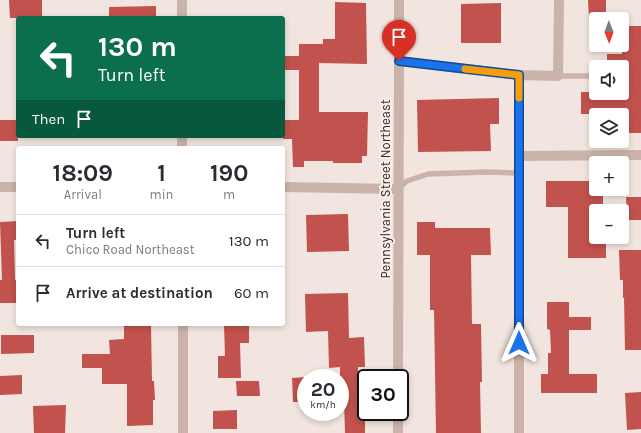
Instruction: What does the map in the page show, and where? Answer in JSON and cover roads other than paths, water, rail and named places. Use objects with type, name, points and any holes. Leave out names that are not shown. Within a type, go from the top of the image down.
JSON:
[{"type":"street","points":[[182,0],[182,16]]},
{"type":"street","name":"Pennsylvania Street Northeast","points":[[398,0],[398,369]]},
{"type":"street","points":[[399,61],[519,75],[558,76],[559,0]]},
{"type":"street","points":[[519,75],[519,433]]},
{"type":"street","points":[[519,156],[641,155]]},
{"type":"street","points":[[0,187],[16,187]]},
{"type":"street","points":[[285,188],[398,189]]},
{"type":"street","points":[[183,326],[183,433]]},
{"type":"street","points":[[398,421],[398,433]]},
{"type":"lane","points":[[558,76],[589,76]]},
{"type":"lane","points":[[398,189],[407,181],[428,174],[486,172],[519,173]]}]
